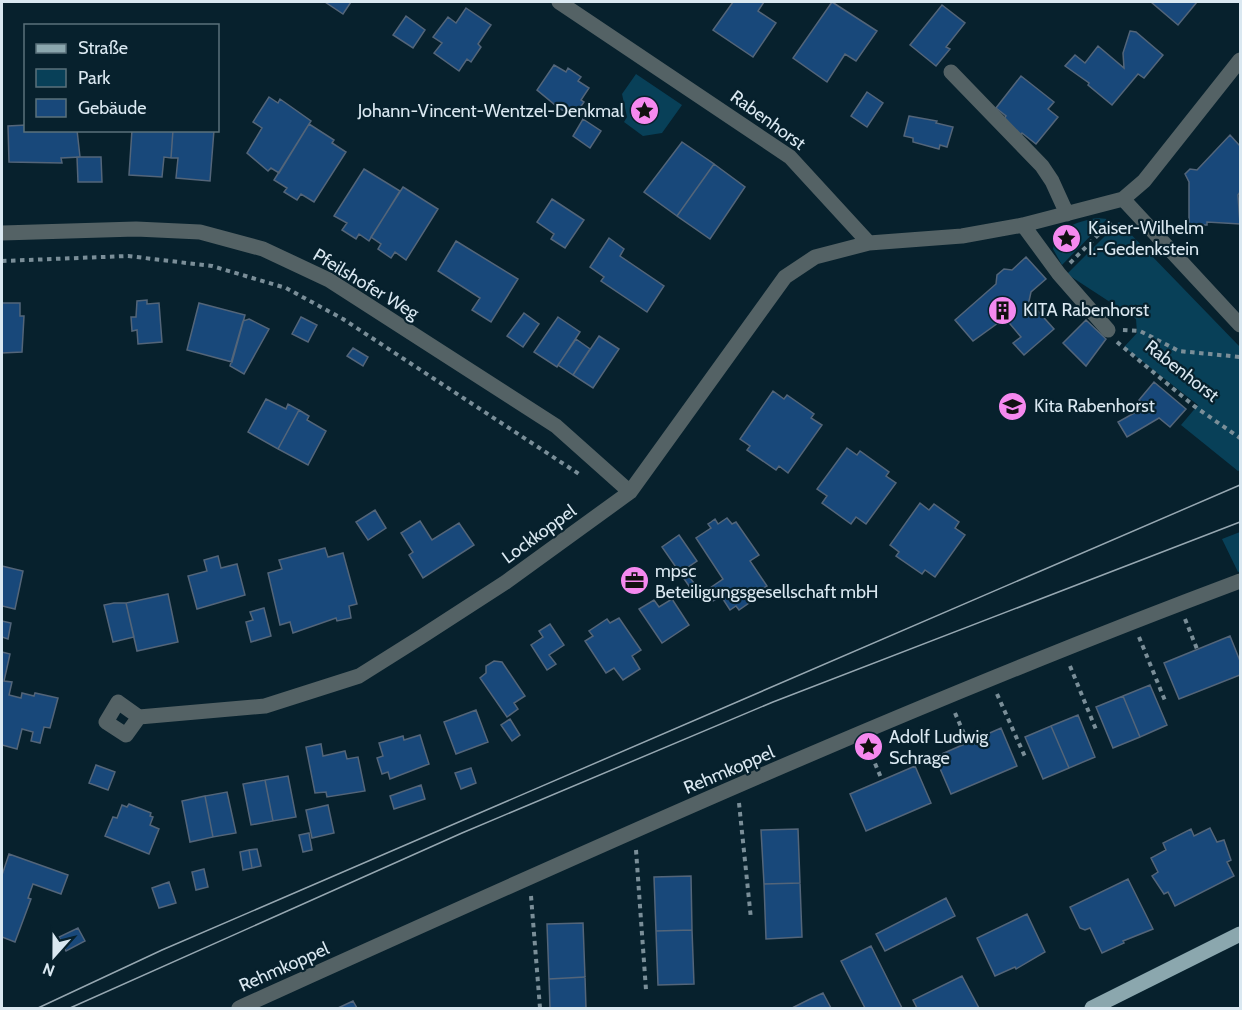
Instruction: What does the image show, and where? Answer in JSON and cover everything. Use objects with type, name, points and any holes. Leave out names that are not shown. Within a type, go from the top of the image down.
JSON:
[{"type":"main road","points":[[1092,1008],[1240,934]]},
{"type":"street","name":"Rabenhorst","points":[[559,2],[790,157],[869,243]]},
{"type":"street","points":[[869,243],[962,236],[1125,202],[1240,60]]},
{"type":"street","points":[[951,72],[1042,166],[1052,181],[1067,214]]},
{"type":"street","points":[[1125,202],[1240,325]]},
{"type":"street","points":[[1023,225],[1059,274],[1108,330]]},
{"type":"street","name":"Pfeilshofer Weg","points":[[2,233],[136,229],[200,232],[263,249],[329,280],[556,426],[630,492]]},
{"type":"street","name":"Lockkoppel","points":[[139,717],[265,706],[359,676],[506,582],[630,492],[785,277],[815,257],[869,243]]},
{"type":"street","name":"Rehmkoppel","points":[[239,1008],[862,733],[1132,621],[1240,581]]},
{"type":"path","points":[[1059,274],[1125,202]]},
{"type":"path","points":[[2,261],[128,256],[212,266],[286,288],[343,320],[579,474]]},
{"type":"path","points":[[1108,330],[1140,331],[1179,351],[1240,357]]},
{"type":"path","name":"Rabenhorst","points":[[1108,330],[1123,349],[1194,406],[1240,438]]},
{"type":"path","points":[[1179,604],[1197,649]]},
{"type":"path","points":[[1132,621],[1166,702]]},
{"type":"path","points":[[1063,650],[1097,732]]},
{"type":"path","points":[[991,680],[1026,759]]},
{"type":"path","points":[[948,697],[968,742]]},
{"type":"path","points":[[862,733],[882,780]]},
{"type":"path","points":[[737,787],[751,919]]},
{"type":"path","points":[[634,832],[646,990]]},
{"type":"path","points":[[530,878],[540,1008]]},
{"type":"green space","points":[[636,74],[682,105],[662,133],[643,136],[624,122],[627,117],[622,94]]},
{"type":"green space","points":[[1097,218],[1107,219],[1062,265],[1053,249],[1059,235],[1075,224]]},
{"type":"green space","points":[[1119,222],[1240,347],[1240,470],[1238,471],[1181,425],[1198,405],[1124,347],[1137,333],[1136,319],[1067,274]]},
{"type":"green space","points":[[1240,532],[1240,571],[1238,572],[1222,539]]},
{"type":"building","points":[[325,2],[351,2],[343,14]]},
{"type":"building","points":[[733,2],[764,2],[758,11],[776,23],[753,57],[713,30]]},
{"type":"building","points":[[832,2],[877,31],[856,61],[845,54],[827,82],[793,58]]},
{"type":"building","points":[[1151,2],[1197,2],[1178,25]]},
{"type":"building","points":[[942,5],[965,23],[946,47],[950,49],[936,66],[910,45]]},
{"type":"building","points":[[466,8],[491,25],[478,44],[481,47],[471,62],[467,59],[459,71],[434,53],[442,43],[433,37],[448,17],[456,23]]},
{"type":"building","points":[[406,16],[425,30],[413,48],[393,35]]},
{"type":"building","points":[[1130,31],[1136,32],[1163,55],[1144,78],[1138,74],[1112,105],[1088,85],[1089,83],[1065,66],[1075,55],[1085,63],[1098,46],[1124,68],[1123,53]]},
{"type":"building","points":[[554,65],[566,72],[568,68],[581,77],[578,81],[589,88],[581,100],[584,102],[575,115],[560,109],[537,90]]},
{"type":"building","points":[[1021,76],[1054,102],[1048,109],[1058,117],[1036,144],[1022,133],[1020,136],[1002,122],[1006,116],[996,108]]},
{"type":"building","points":[[867,92],[883,103],[867,127],[851,116]]},
{"type":"building","points":[[269,97],[278,103],[280,99],[311,121],[279,173],[271,168],[268,171],[247,153],[262,128],[253,122]]},
{"type":"building","points":[[909,116],[937,121],[936,123],[953,127],[947,147],[940,145],[939,149],[913,142],[913,138],[904,136]]},
{"type":"building","points":[[583,119],[601,131],[590,148],[573,136]]},
{"type":"building","points":[[309,124],[334,140],[332,143],[346,152],[314,202],[301,194],[297,200],[284,192],[287,188],[274,180]]},
{"type":"building","points":[[24,125],[24,132],[77,132],[80,157],[61,158],[62,163],[9,162],[8,126]]},
{"type":"building","points":[[132,132],[173,132],[171,158],[164,157],[162,177],[129,175]]},
{"type":"building","points":[[173,132],[214,132],[210,181],[176,178],[178,158],[171,158]]},
{"type":"building","points":[[1230,135],[1240,146],[1240,192],[1238,195],[1240,224],[1207,222],[1207,225],[1189,225],[1189,182],[1185,174],[1190,169],[1197,170]]},
{"type":"building","points":[[682,142],[714,164],[677,216],[644,192]]},
{"type":"building","points":[[77,157],[101,157],[102,182],[78,182]]},
{"type":"building","points":[[714,164],[745,187],[710,239],[677,216]]},
{"type":"building","points":[[364,169],[400,191],[369,241],[359,234],[356,239],[342,230],[347,223],[334,216]]},
{"type":"building","points":[[403,187],[438,209],[406,260],[395,252],[391,258],[378,249],[381,244],[371,237]]},
{"type":"building","points":[[552,199],[584,220],[565,248],[551,239],[554,234],[537,222]]},
{"type":"building","points":[[609,238],[624,249],[620,256],[664,286],[647,312],[601,281],[604,277],[590,267]]},
{"type":"building","points":[[456,241],[518,279],[491,322],[472,310],[480,298],[438,271]]},
{"type":"building","name":"KITA Rabenhorst","points":[[1026,257],[1046,279],[1031,292],[1029,301],[1054,329],[1024,355],[1013,343],[1021,337],[1005,318],[973,341],[955,320],[996,284],[997,275],[1004,269],[1012,270]]},
{"type":"building","points":[[147,300],[147,304],[159,303],[162,342],[138,344],[137,330],[132,331],[131,317],[136,317],[137,301]]},
{"type":"building","points":[[2,303],[20,303],[20,316],[24,316],[22,352],[2,353]]},
{"type":"building","points":[[199,303],[245,315],[232,362],[187,350]]},
{"type":"building","points":[[524,313],[539,324],[523,347],[507,336]]},
{"type":"building","points":[[301,317],[317,325],[308,342],[292,334]]},
{"type":"building","points":[[558,317],[580,332],[557,367],[534,352]]},
{"type":"building","points":[[249,319],[269,329],[244,374],[230,366],[243,321]]},
{"type":"building","points":[[1086,320],[1106,339],[1086,366],[1063,343]]},
{"type":"building","points":[[599,336],[619,349],[593,388],[573,375]]},
{"type":"building","points":[[576,339],[590,349],[573,375],[558,365]]},
{"type":"building","points":[[353,348],[368,357],[363,366],[347,356]]},
{"type":"building","points":[[1154,382],[1186,409],[1170,427],[1159,418],[1127,437],[1118,422],[1145,407],[1139,400]]},
{"type":"building","points":[[773,391],[784,399],[787,395],[814,414],[811,418],[822,425],[788,473],[779,466],[776,470],[747,450],[750,446],[740,439]]},
{"type":"building","points":[[266,399],[286,409],[288,404],[299,410],[278,449],[248,432]]},
{"type":"building","points":[[299,410],[309,416],[307,420],[326,431],[308,465],[278,449]]},
{"type":"building","points":[[847,448],[857,455],[860,451],[889,472],[886,476],[896,483],[866,524],[856,517],[851,524],[822,503],[827,496],[817,489]]},
{"type":"building","points":[[920,503],[929,510],[934,504],[959,522],[955,528],[965,535],[935,577],[925,570],[922,574],[896,556],[899,552],[890,545]]},
{"type":"building","points":[[375,510],[386,528],[368,540],[356,522]]},
{"type":"building","points":[[727,518],[732,524],[736,522],[759,555],[750,561],[767,586],[747,599],[749,603],[739,610],[736,606],[730,610],[721,596],[713,601],[707,590],[723,579],[696,538],[711,528],[708,524],[715,519],[718,524]]},
{"type":"building","points":[[420,521],[432,540],[459,523],[474,545],[423,578],[409,555],[413,552],[401,533]]},
{"type":"building","points":[[679,535],[697,561],[684,570],[694,583],[689,586],[662,547]]},
{"type":"building","points":[[325,548],[328,557],[343,553],[357,604],[349,606],[351,618],[337,621],[336,618],[293,633],[290,622],[280,625],[268,573],[282,569],[279,560]]},
{"type":"building","points":[[218,556],[221,568],[237,564],[245,595],[197,609],[188,576],[207,571],[204,560]]},
{"type":"building","points":[[2,566],[23,571],[15,609],[2,606]]},
{"type":"building","points":[[168,594],[178,642],[137,651],[126,603]]},
{"type":"building","points":[[672,599],[689,625],[662,643],[639,609],[654,600],[659,607]]},
{"type":"building","points":[[126,603],[134,637],[113,642],[104,605]]},
{"type":"building","points":[[264,608],[271,636],[251,642],[246,622],[253,620],[250,612]]},
{"type":"building","points":[[619,618],[641,650],[632,656],[640,669],[623,680],[614,668],[606,673],[585,641],[593,636],[589,631],[607,619],[610,623]]},
{"type":"building","points":[[2,621],[11,623],[8,639],[2,637]]},
{"type":"building","points":[[550,624],[564,645],[549,655],[556,664],[547,670],[531,645],[543,637],[539,631]]},
{"type":"building","points":[[1230,636],[1240,661],[1240,675],[1179,699],[1164,663]]},
{"type":"building","points":[[2,652],[10,654],[4,681],[12,682],[9,695],[21,698],[22,693],[34,696],[35,693],[58,698],[50,728],[44,727],[40,743],[31,741],[33,732],[22,729],[17,749],[2,745]]},
{"type":"building","points":[[494,661],[502,662],[525,696],[514,703],[518,709],[507,717],[480,678],[486,673],[486,666]]},
{"type":"building","points":[[1150,685],[1167,725],[1140,737],[1123,696]]},
{"type":"building","points":[[1123,696],[1140,737],[1113,748],[1096,707]]},
{"type":"building","points":[[476,710],[488,742],[456,754],[444,722]]},
{"type":"building","points":[[1078,715],[1095,757],[1069,768],[1051,726]]},
{"type":"building","points":[[510,719],[520,735],[512,741],[501,725]]},
{"type":"building","points":[[1051,726],[1069,768],[1043,779],[1025,737]]},
{"type":"building","points":[[1001,728],[1017,766],[951,794],[935,757]]},
{"type":"building","points":[[420,735],[429,764],[390,779],[388,772],[382,774],[377,758],[383,756],[379,743],[403,736],[404,740]]},
{"type":"building","points":[[321,744],[323,756],[345,751],[347,759],[358,757],[365,791],[327,797],[326,792],[315,793],[306,747]]},
{"type":"building","points":[[96,765],[115,772],[108,790],[89,783]]},
{"type":"building","points":[[915,766],[931,803],[866,831],[850,794]]},
{"type":"building","points":[[471,768],[476,783],[461,789],[455,773]]},
{"type":"building","points":[[288,776],[296,817],[273,821],[265,780]]},
{"type":"building","points":[[265,780],[273,821],[251,825],[243,784]]},
{"type":"building","points":[[421,785],[425,799],[394,809],[390,796]]},
{"type":"building","points":[[227,792],[236,833],[213,837],[205,796]]},
{"type":"building","points":[[205,796],[213,837],[190,842],[182,801]]},
{"type":"building","points":[[129,804],[151,813],[150,816],[153,817],[150,825],[159,829],[149,854],[105,836],[113,817],[117,818],[122,805],[127,807]]},
{"type":"building","points":[[328,805],[334,833],[312,838],[306,810]]},
{"type":"building","points":[[1210,828],[1217,842],[1224,840],[1231,860],[1227,862],[1234,876],[1175,906],[1168,892],[1164,894],[1152,876],[1158,872],[1151,858],[1166,850],[1163,843],[1191,829],[1194,836]]},
{"type":"building","points":[[798,829],[800,883],[764,884],[761,830]]},
{"type":"building","points":[[309,833],[312,850],[303,852],[299,835]]},
{"type":"building","points":[[257,849],[261,866],[252,868],[249,850]]},
{"type":"building","points":[[249,850],[252,868],[243,870],[240,852]]},
{"type":"building","points":[[9,854],[68,875],[61,894],[33,884],[28,898],[31,899],[15,942],[2,937],[2,875]]},
{"type":"building","points":[[204,869],[208,887],[196,890],[192,872]]},
{"type":"building","points":[[691,876],[692,930],[656,931],[654,877]]},
{"type":"building","points":[[1128,879],[1153,929],[1123,941],[1124,943],[1102,953],[1090,928],[1085,930],[1080,928],[1070,907]]},
{"type":"building","points":[[169,882],[176,903],[159,908],[152,888]]},
{"type":"building","points":[[800,883],[802,937],[766,939],[764,884]]},
{"type":"building","points":[[946,898],[955,916],[885,951],[876,934]]},
{"type":"building","points":[[1027,914],[1045,952],[1016,969],[1015,967],[995,976],[977,938]]},
{"type":"building","points":[[583,923],[585,977],[549,979],[547,924]]},
{"type":"building","points":[[78,928],[85,941],[66,951],[59,937]]},
{"type":"building","points":[[692,930],[694,984],[658,985],[656,931]]},
{"type":"building","points":[[871,946],[902,1008],[865,1008],[841,961]]},
{"type":"building","points":[[962,976],[979,1008],[917,1008],[913,1000]]},
{"type":"building","points":[[585,977],[586,1008],[550,1008],[549,979]]},
{"type":"building","points":[[823,993],[831,1008],[792,1008],[812,998]]},
{"type":"building","points":[[353,1001],[357,1008],[338,1008]]},
{"type":"tram line","points":[[38,1008],[162,950],[1240,485]]},
{"type":"tram line","points":[[70,1008],[462,833],[773,702],[1240,522]]},
{"type":"place","name":"Johann-Vincent-Wentzel-Denkmal","points":[[645,111]]},
{"type":"place","name":"Kaiser-Wilhelm I.-Gedenkstein","points":[[1067,238]]},
{"type":"place","name":"KITA Rabenhorst","points":[[1002,310]]},
{"type":"place","name":"Kita Rabenhorst","points":[[1013,406]]},
{"type":"place","name":"mpsc Beteiligungsgesellschaft mbH","points":[[634,581]]},
{"type":"place","name":"Adolf Ludwig Schrage","points":[[868,747]]}]
